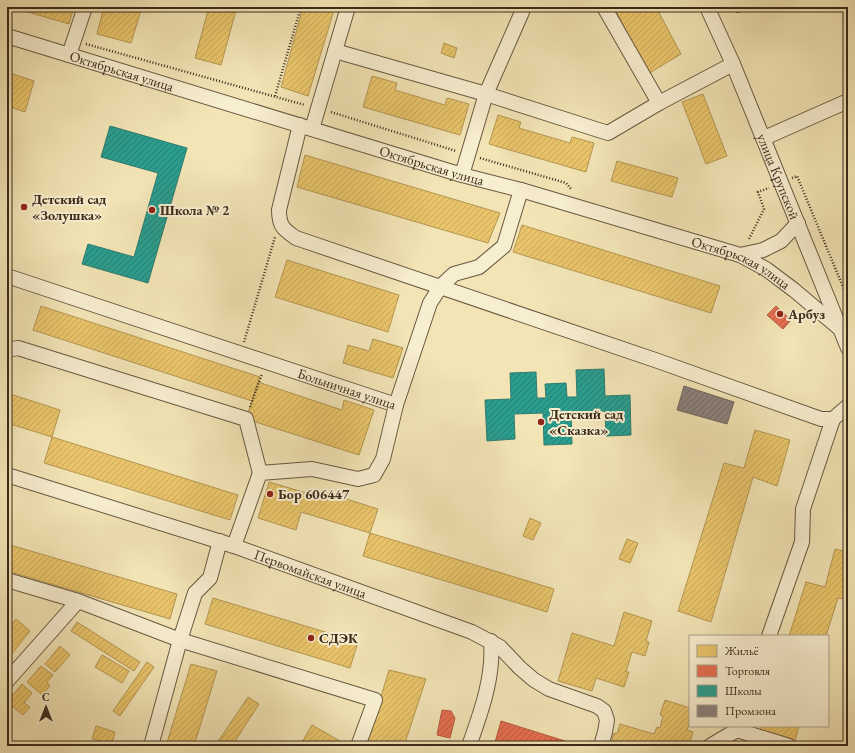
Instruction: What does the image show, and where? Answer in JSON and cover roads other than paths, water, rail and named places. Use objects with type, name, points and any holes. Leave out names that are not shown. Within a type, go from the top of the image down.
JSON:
[{"type":"street","points":[[69,55],[85,7]]},
{"type":"street","points":[[348,7],[335,51],[306,127],[279,210],[279,221],[285,231],[296,238],[441,286],[821,419],[832,418],[848,406]]},
{"type":"street","points":[[462,175],[486,94],[522,12],[520,7]]},
{"type":"street","points":[[604,7],[659,103]]},
{"type":"street","name":"улица Крупской","points":[[707,7],[764,138],[848,348]]},
{"type":"street","name":"Октябрьская улица","points":[[7,36],[462,175],[521,190],[740,255],[766,269],[794,290],[839,328]]},
{"type":"street","points":[[335,51],[486,94],[608,133],[659,103],[733,64]]},
{"type":"street","points":[[764,138],[848,101]]},
{"type":"street","name":"Больничная улица","points":[[7,276],[396,404],[430,303],[441,286],[454,274],[478,267],[504,246],[521,190]]},
{"type":"street","points":[[740,255],[763,250],[781,241],[798,223]]},
{"type":"street","points":[[7,350],[18,348],[246,418],[260,473],[234,546]]},
{"type":"street","points":[[260,473],[312,469],[358,479],[374,475],[383,459],[396,404]]},
{"type":"street","points":[[769,635],[802,542],[803,509],[832,418]]},
{"type":"street","name":"Первомайская улица","points":[[7,475],[220,541],[472,632],[500,647],[534,680],[550,689],[597,706],[604,711],[607,720],[601,746]]},
{"type":"street","points":[[152,746],[180,640],[195,593],[210,578],[220,541]]},
{"type":"street","points":[[7,580],[78,602],[180,640],[375,700],[358,746]]},
{"type":"street","points":[[7,681],[78,602]]},
{"type":"street","points":[[469,746],[490,677],[492,658],[490,641]]},
{"type":"street","points":[[710,746],[737,728],[789,746]]},
{"type":"place","name":"Детский сад «Золушка»","points":[[24,207]]},
{"type":"place","name":"Школа № 2","points":[[152,210]]},
{"type":"place","name":"Арбуз","points":[[780,314]]},
{"type":"place","name":"Детский сад «Сказка»","points":[[541,422]]},
{"type":"place","name":"Бор 606447","points":[[270,494]]},
{"type":"place","name":"СДЭК","points":[[311,638]]}]
